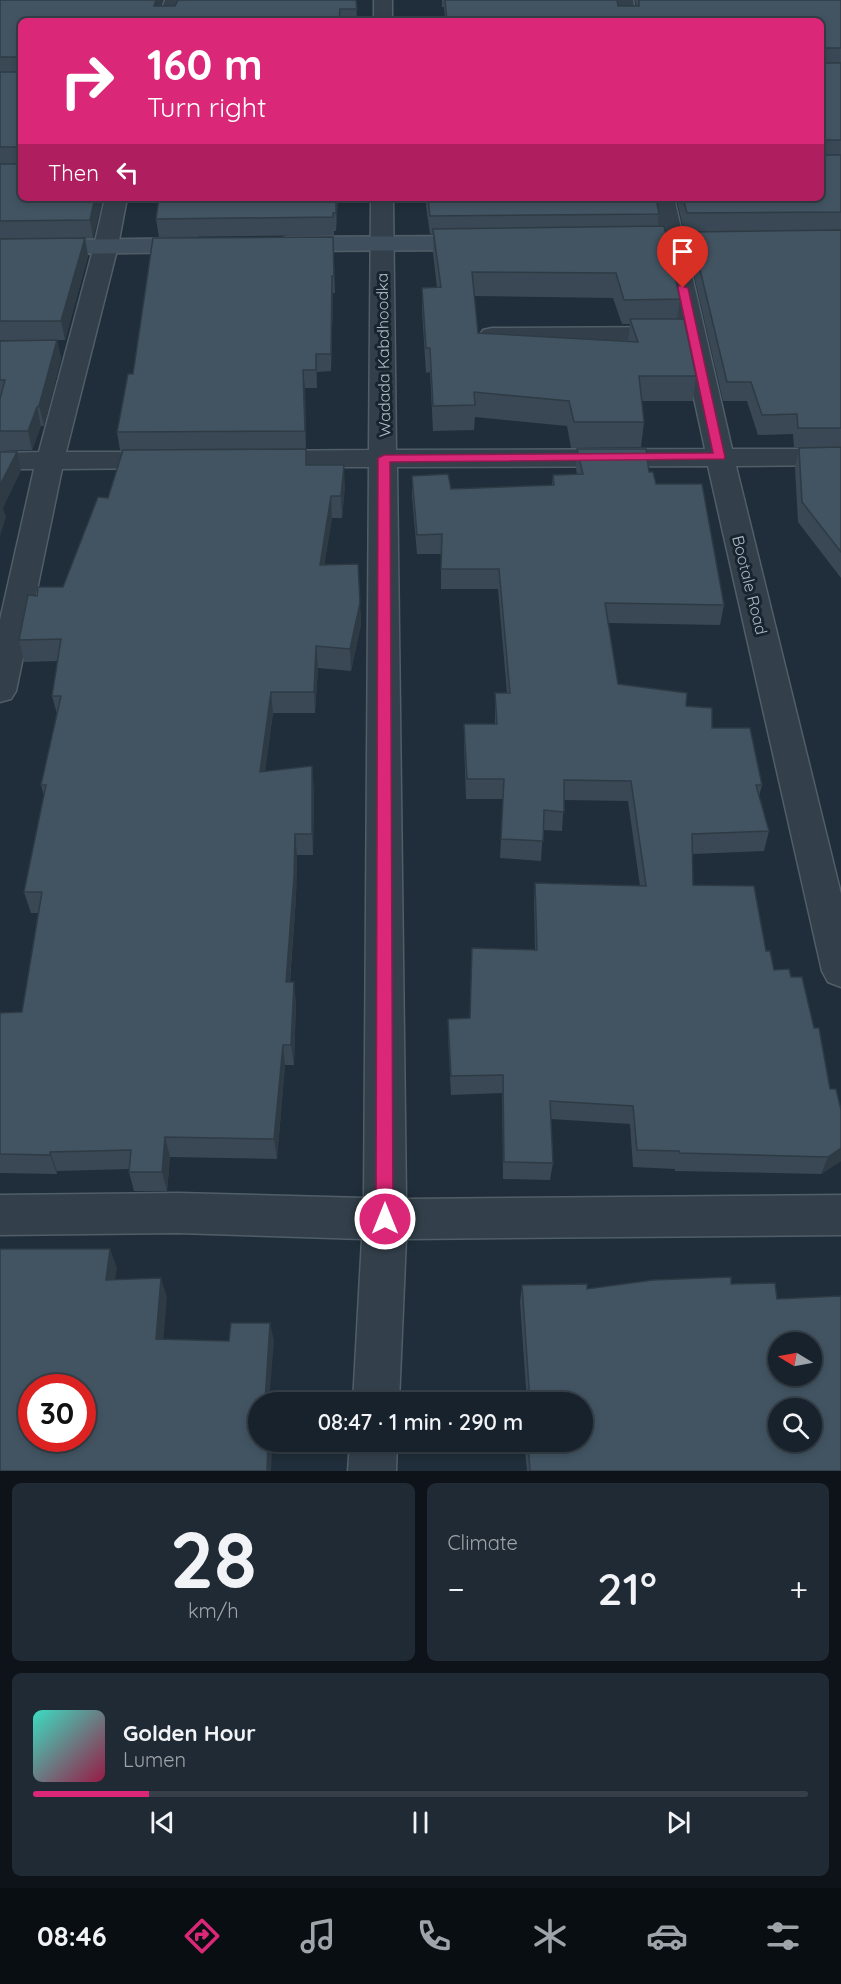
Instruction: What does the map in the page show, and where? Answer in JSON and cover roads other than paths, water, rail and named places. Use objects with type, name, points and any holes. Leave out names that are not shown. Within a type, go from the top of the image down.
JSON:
[{"type":"street","points":[[168,18],[174,0]]},
{"type":"street","points":[[383,0],[383,18]]},
{"type":"street","points":[[624,0],[627,18]]},
{"type":"street","points":[[0,691],[50,461],[68,349],[106,246],[115,201]]},
{"type":"street","name":"Wadada Kabdhoodka","points":[[376,1392],[385,1219],[382,201]]},
{"type":"street","name":"Bootale Road","points":[[664,201],[720,457],[830,872],[841,971]]},
{"type":"street","points":[[603,242],[751,240]]},
{"type":"street","points":[[262,244],[498,243]]},
{"type":"street","points":[[0,248],[214,245]]},
{"type":"street","points":[[492,335],[693,333]]},
{"type":"street","points":[[241,459],[841,457]]},
{"type":"street","points":[[0,461],[194,460]]},
{"type":"street","points":[[0,1215],[178,1213],[385,1219],[841,1215]]},
{"type":"street","points":[[372,1471],[373,1452]]}]
